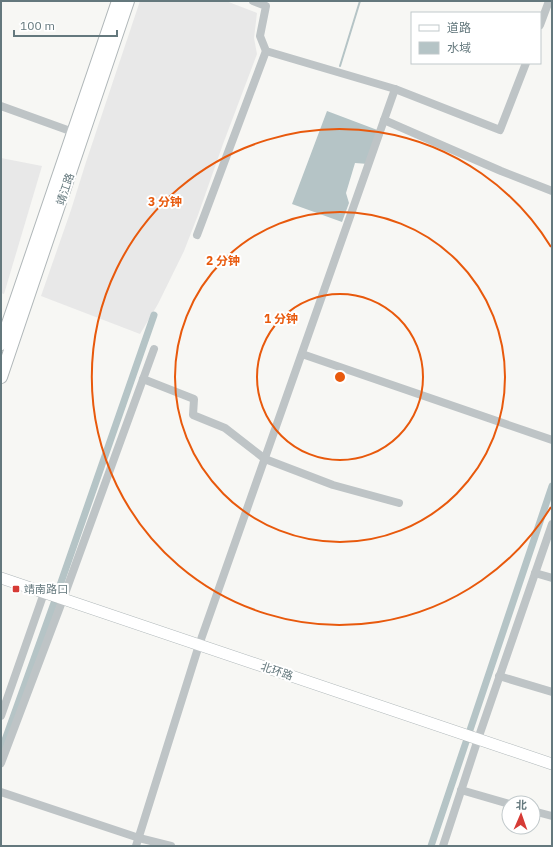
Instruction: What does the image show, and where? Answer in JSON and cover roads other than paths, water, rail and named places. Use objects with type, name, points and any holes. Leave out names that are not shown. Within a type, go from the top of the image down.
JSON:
[{"type":"main road","name":"靖江路","points":[[1,344],[118,1]]},
{"type":"main road","name":"靖江路","points":[[1,377],[128,1]]},
{"type":"main road","name":"北环路","points":[[1,578],[552,764]]},
{"type":"street","points":[[198,235],[266,51],[260,36],[267,4],[253,1]]},
{"type":"street","points":[[541,22],[549,1]]},
{"type":"street","points":[[266,51],[395,88],[500,130],[526,64]]},
{"type":"street","points":[[137,842],[199,645],[395,88]]},
{"type":"street","points":[[1,106],[73,132]]},
{"type":"street","points":[[384,120],[501,171],[552,191]]},
{"type":"street","points":[[1,763],[63,599],[154,349]]},
{"type":"street","points":[[302,354],[551,440]]},
{"type":"street","points":[[143,379],[194,399],[193,416],[225,428],[265,459],[333,485],[399,503]]},
{"type":"street","points":[[443,846],[499,676],[552,524]]},
{"type":"street","points":[[535,573],[552,578]]},
{"type":"street","points":[[1,716],[44,593]]},
{"type":"street","points":[[499,676],[552,692]]},
{"type":"street","points":[[461,790],[501,802]]},
{"type":"street","points":[[1,792],[137,842],[171,846]]},
{"type":"street","points":[[541,813],[552,816]]},
{"type":"water","points":[[327,111],[380,131],[368,164],[355,163],[346,193],[349,203],[342,222],[292,204]]},
{"type":"waterway","points":[[340,66],[360,1]]},
{"type":"waterway","points":[[58,591],[154,315]]},
{"type":"waterway","points":[[470,730],[552,486]]},
{"type":"waterway","points":[[1,751],[54,603]]},
{"type":"waterway","points":[[431,846],[466,742]]},
{"type":"place","name":"靖南路口","points":[[16,589]]}]
